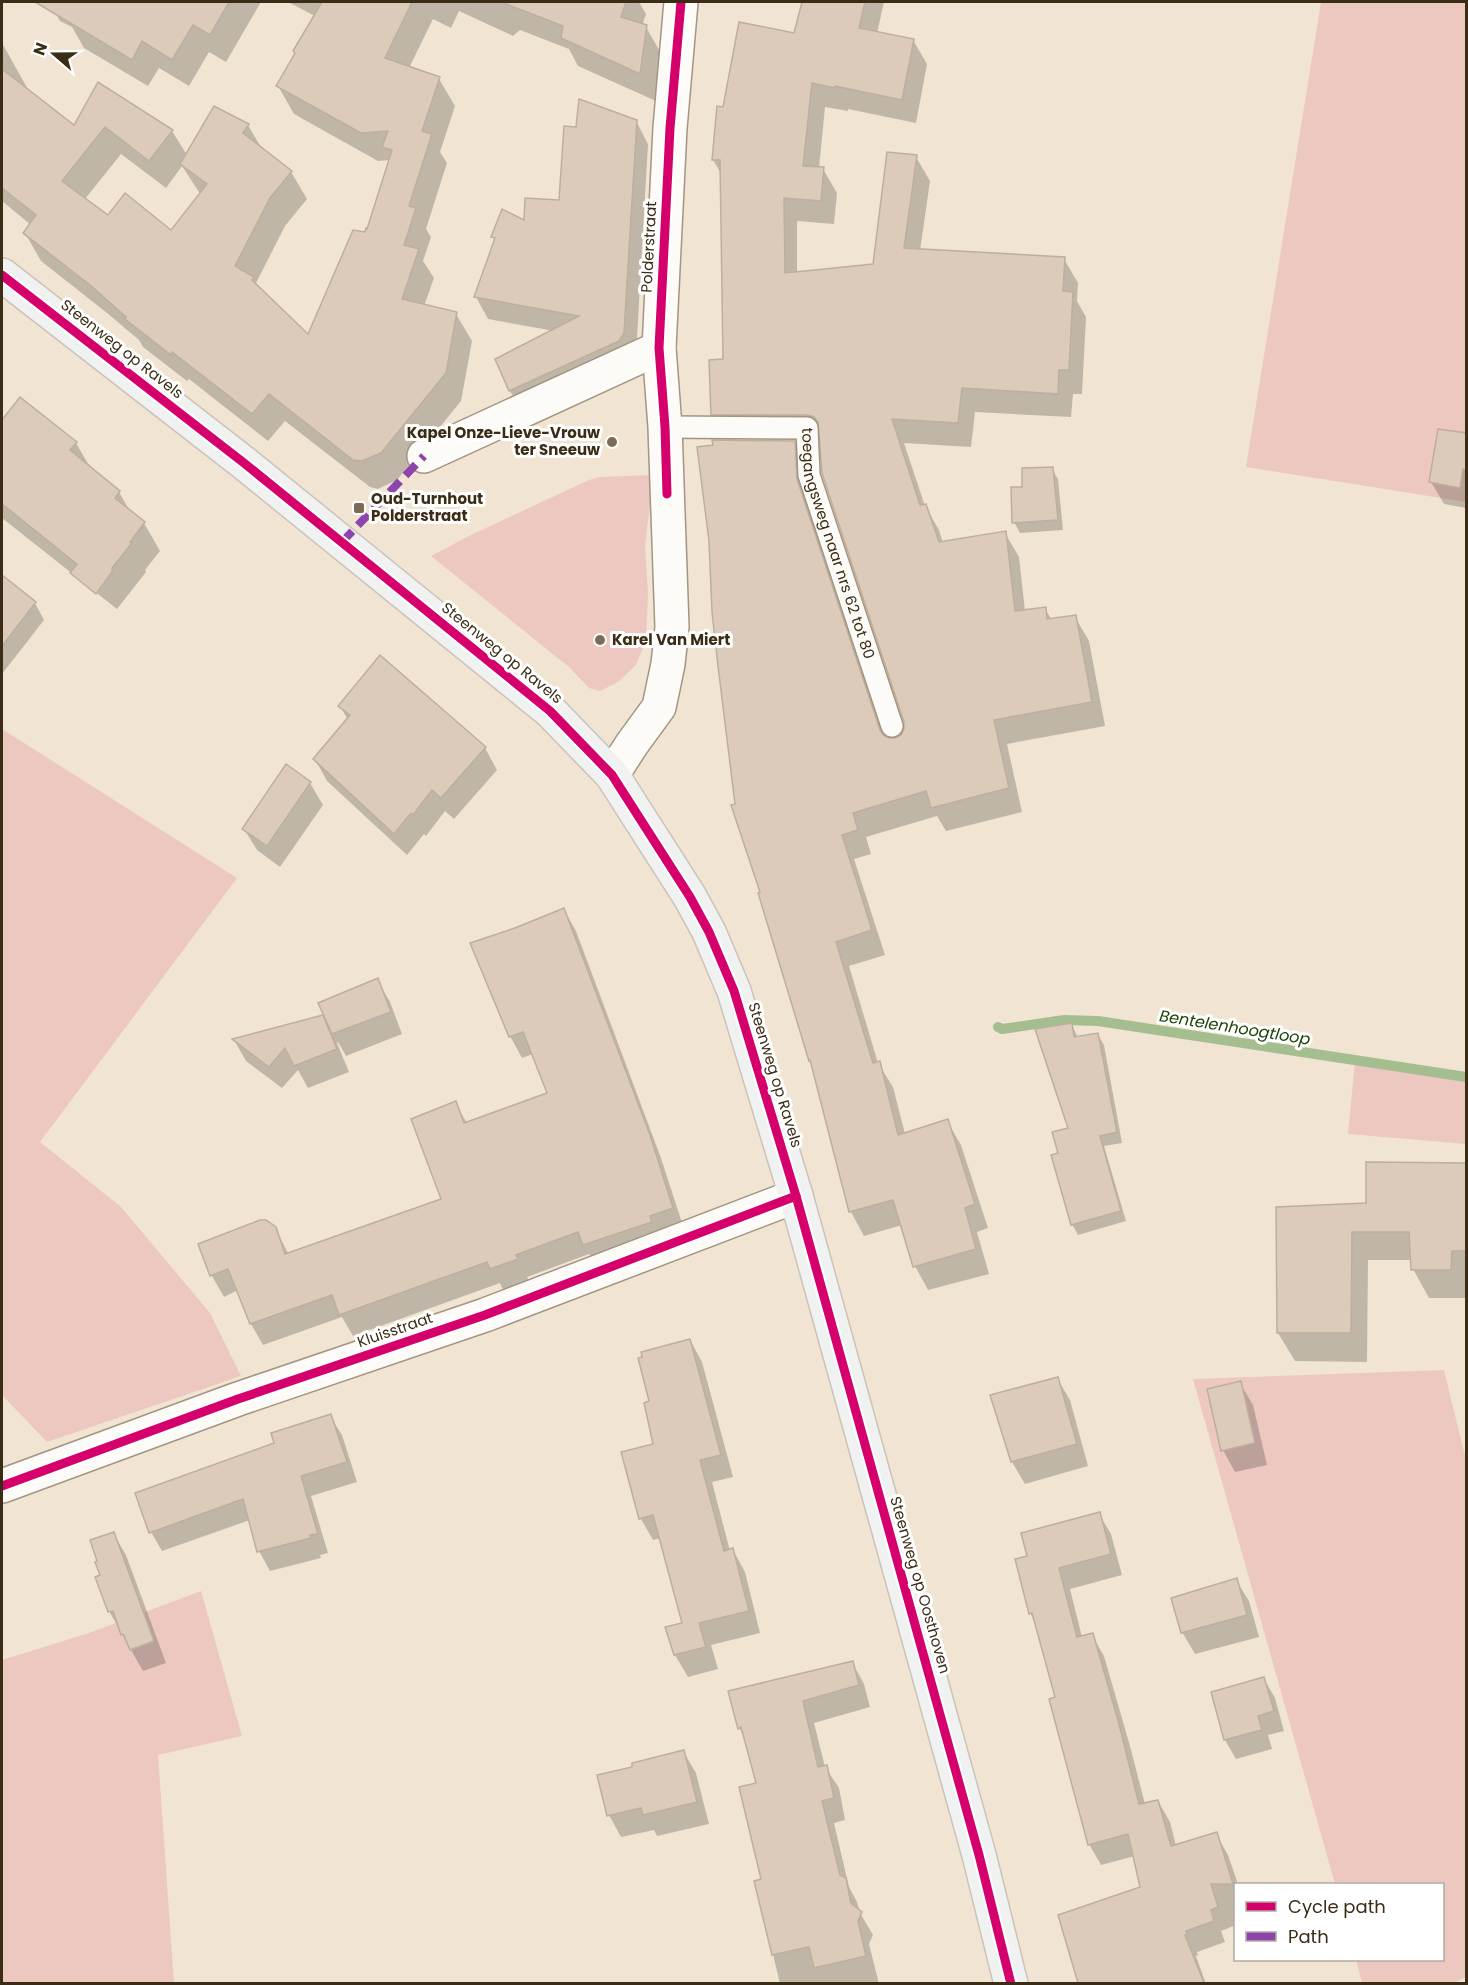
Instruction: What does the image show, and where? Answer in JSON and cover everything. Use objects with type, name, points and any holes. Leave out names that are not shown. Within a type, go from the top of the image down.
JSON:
[{"type":"main road","name":"Steenweg op Ravels","points":[[2,275],[244,463],[542,703],[612,775],[690,897],[709,932],[734,991],[796,1196]]},
{"type":"main road","name":"Steenweg op Oosthoven","points":[[796,1196],[980,1855],[1011,1983]]},
{"type":"street","name":"Polderstraat","points":[[612,775],[659,707],[668,664],[672,627],[665,427],[659,348],[670,128],[681,2]]},
{"type":"street","points":[[424,456],[659,348]]},
{"type":"street","name":"Kluisstraat","points":[[2,1486],[238,1399],[485,1315],[796,1196]]},
{"type":"lane","name":"toegangsweg naar nrs 62 tot 80","points":[[665,427],[807,428],[809,475],[892,726]]},
{"type":"shaded area","points":[[1321,2],[1466,2],[1466,502],[1246,467]]},
{"type":"shaded area","points":[[650,475],[652,488],[645,545],[648,594],[646,640],[636,665],[618,682],[600,691],[589,688],[569,667],[431,556],[589,480],[600,477]]},
{"type":"shaded area","points":[[2,729],[237,878],[40,1142],[121,1207],[210,1313],[241,1376],[47,1442],[2,1395]]},
{"type":"shaded area","points":[[1355,1061],[1466,1075],[1466,1144],[1348,1134]]},
{"type":"shaded area","points":[[1444,1370],[1466,1460],[1466,1977],[1453,1983],[1362,1983],[1356,1961],[1444,1961],[1444,1883],[1335,1883],[1193,1379]]},
{"type":"shaded area","points":[[201,1591],[242,1736],[158,1755],[174,1983],[2,1984],[2,1660],[89,1633]]},
{"type":"building","points":[[35,2],[229,2],[210,35],[193,25],[172,60],[142,41],[132,60]]},
{"type":"building","points":[[322,2],[412,2],[385,58],[440,77],[422,131],[432,134],[409,206],[416,208],[404,245],[419,249],[402,299],[457,312],[446,373],[381,453],[362,461],[353,460],[269,394],[252,414],[172,352],[171,355],[125,319],[126,317],[90,285],[23,233],[36,215],[2,188],[2,69],[74,125],[98,82],[173,130],[149,161],[105,127],[62,181],[108,215],[125,193],[171,230],[207,184],[180,164],[214,106],[249,124],[243,133],[292,171],[270,198],[235,266],[254,277],[252,280],[308,334],[353,230],[365,232],[367,229],[392,150],[382,147],[388,131],[361,133],[276,86],[295,53],[293,51]]},
{"type":"building","points":[[507,2],[626,2],[621,17],[647,25],[640,74],[561,38],[563,26],[506,4]]},
{"type":"building","points":[[802,2],[865,2],[859,28],[914,39],[902,100],[812,83],[803,166],[824,167],[821,201],[784,198],[785,273],[873,264],[887,152],[917,155],[904,248],[1065,257],[1063,291],[1073,292],[1069,370],[1059,370],[1058,394],[962,388],[958,423],[892,419],[920,505],[926,504],[939,542],[1006,531],[1015,611],[1046,607],[1047,619],[1076,615],[1092,702],[994,720],[1009,788],[931,808],[926,791],[853,813],[858,830],[842,835],[872,930],[836,942],[873,1063],[880,1061],[898,1135],[948,1119],[975,1204],[965,1208],[976,1249],[913,1267],[893,1200],[849,1212],[810,1060],[758,893],[760,892],[731,805],[735,804],[712,612],[709,541],[697,447],[713,445],[712,440],[795,441],[797,479],[880,730],[889,738],[901,735],[904,722],[822,473],[818,422],[814,417],[807,415],[711,415],[709,360],[723,359],[720,160],[712,160],[717,106],[723,107],[739,22],[794,33]]},
{"type":"building","points":[[579,99],[637,120],[624,333],[619,341],[509,391],[495,359],[579,316],[474,297],[495,238],[491,237],[502,209],[524,220],[525,198],[559,200],[564,126],[576,127]]},
{"type":"building","points":[[20,397],[77,442],[70,450],[120,491],[115,498],[145,522],[96,594],[70,573],[77,564],[2,504],[2,420]]},
{"type":"building","points":[[1438,429],[1467,433],[1467,470],[1463,469],[1460,488],[1429,482]]},
{"type":"building","points":[[1053,467],[1058,520],[1012,523],[1011,487],[1022,487],[1022,468]]},
{"type":"building","points":[[2,575],[36,602],[2,646]]},
{"type":"building","points":[[380,655],[486,747],[441,798],[432,790],[413,815],[411,813],[394,834],[313,759],[350,715],[338,706]]},
{"type":"building","points":[[286,764],[311,782],[267,846],[242,829]]},
{"type":"building","points":[[564,908],[650,1135],[673,1208],[650,1216],[652,1222],[583,1245],[578,1232],[516,1255],[518,1259],[490,1269],[487,1262],[339,1315],[332,1295],[250,1324],[228,1269],[210,1276],[198,1244],[260,1220],[266,1220],[276,1227],[285,1254],[441,1199],[411,1119],[456,1101],[464,1123],[547,1093],[523,1032],[509,1037],[470,943]]},
{"type":"building","points":[[378,978],[391,1012],[332,1034],[318,1003]]},
{"type":"building","points":[[323,1015],[337,1049],[294,1066],[285,1048],[269,1067],[232,1039]]},
{"type":"building","points":[[1072,1023],[1074,1037],[1098,1033],[1117,1132],[1100,1136],[1121,1211],[1071,1225],[1051,1155],[1058,1153],[1052,1132],[1068,1128],[1035,1029]]},
{"type":"building","points":[[1366,1162],[1467,1163],[1467,1251],[1452,1251],[1451,1270],[1411,1270],[1409,1232],[1352,1232],[1351,1333],[1277,1333],[1276,1207],[1366,1203]]},
{"type":"building","points":[[690,1339],[721,1455],[700,1460],[724,1551],[733,1548],[749,1611],[699,1623],[706,1647],[674,1655],[665,1627],[682,1623],[653,1515],[639,1519],[621,1452],[653,1444],[644,1403],[649,1401],[638,1358],[642,1357],[641,1352]]},
{"type":"building","points":[[1058,1377],[1077,1444],[1011,1462],[990,1395]]},
{"type":"building","points":[[1241,1381],[1255,1443],[1221,1451],[1207,1389]]},
{"type":"building","points":[[331,1414],[347,1462],[301,1476],[318,1534],[310,1535],[311,1538],[257,1552],[243,1499],[149,1533],[135,1493],[274,1443],[271,1433]]},
{"type":"building","points":[[1100,1512],[1111,1554],[1059,1568],[1077,1637],[1093,1633],[1139,1804],[1158,1800],[1171,1846],[1217,1832],[1233,1884],[1211,1884],[1218,1907],[1211,1910],[1214,1921],[1186,1931],[1185,1935],[1204,1983],[1078,1983],[1058,1915],[1140,1887],[1128,1834],[1088,1845],[1049,1699],[1055,1697],[1032,1613],[1029,1614],[1015,1559],[1027,1556],[1021,1533]]},
{"type":"building","points":[[114,1532],[154,1641],[130,1650],[123,1634],[121,1635],[113,1611],[108,1612],[95,1577],[100,1575],[90,1540]]},
{"type":"building","points":[[1237,1578],[1247,1615],[1181,1633],[1171,1598]]},
{"type":"building","points":[[853,1661],[859,1685],[803,1701],[818,1767],[827,1765],[834,1798],[822,1801],[840,1875],[846,1878],[851,1903],[862,1912],[858,1921],[866,1956],[814,1968],[809,1947],[772,1955],[754,1881],[761,1879],[739,1787],[756,1783],[741,1727],[738,1729],[728,1691]]},
{"type":"building","points":[[1264,1677],[1274,1711],[1258,1716],[1262,1730],[1224,1740],[1211,1692]]},
{"type":"building","points":[[684,1750],[697,1802],[643,1815],[641,1808],[607,1816],[597,1775],[632,1767],[632,1763]]},
{"type":"waterway","name":"Bentelenhoogtloop","points":[[998,1027],[1002,1029],[1064,1020],[1098,1021],[1466,1077]]},
{"type":"marked path","points":[[342,542],[424,456]]},
{"type":"cycle path","points":[[667,494],[659,348],[670,128],[681,2]]},
{"type":"cycle path","points":[[2,275],[244,463],[550,711],[612,775],[690,897],[709,932],[734,991],[796,1196],[979,1855],[1011,1984]]},
{"type":"cycle path","points":[[2,1486],[238,1399],[485,1315],[796,1196]]},
{"type":"place","name":"Kapel Onze-Lieve-Vrouw ter Sneeuw","points":[[612,442]]},
{"type":"place","name":"Oud-Turnhout Polderstraat","points":[[359,508]]},
{"type":"place","name":"Karel Van Miert","points":[[600,640]]}]
